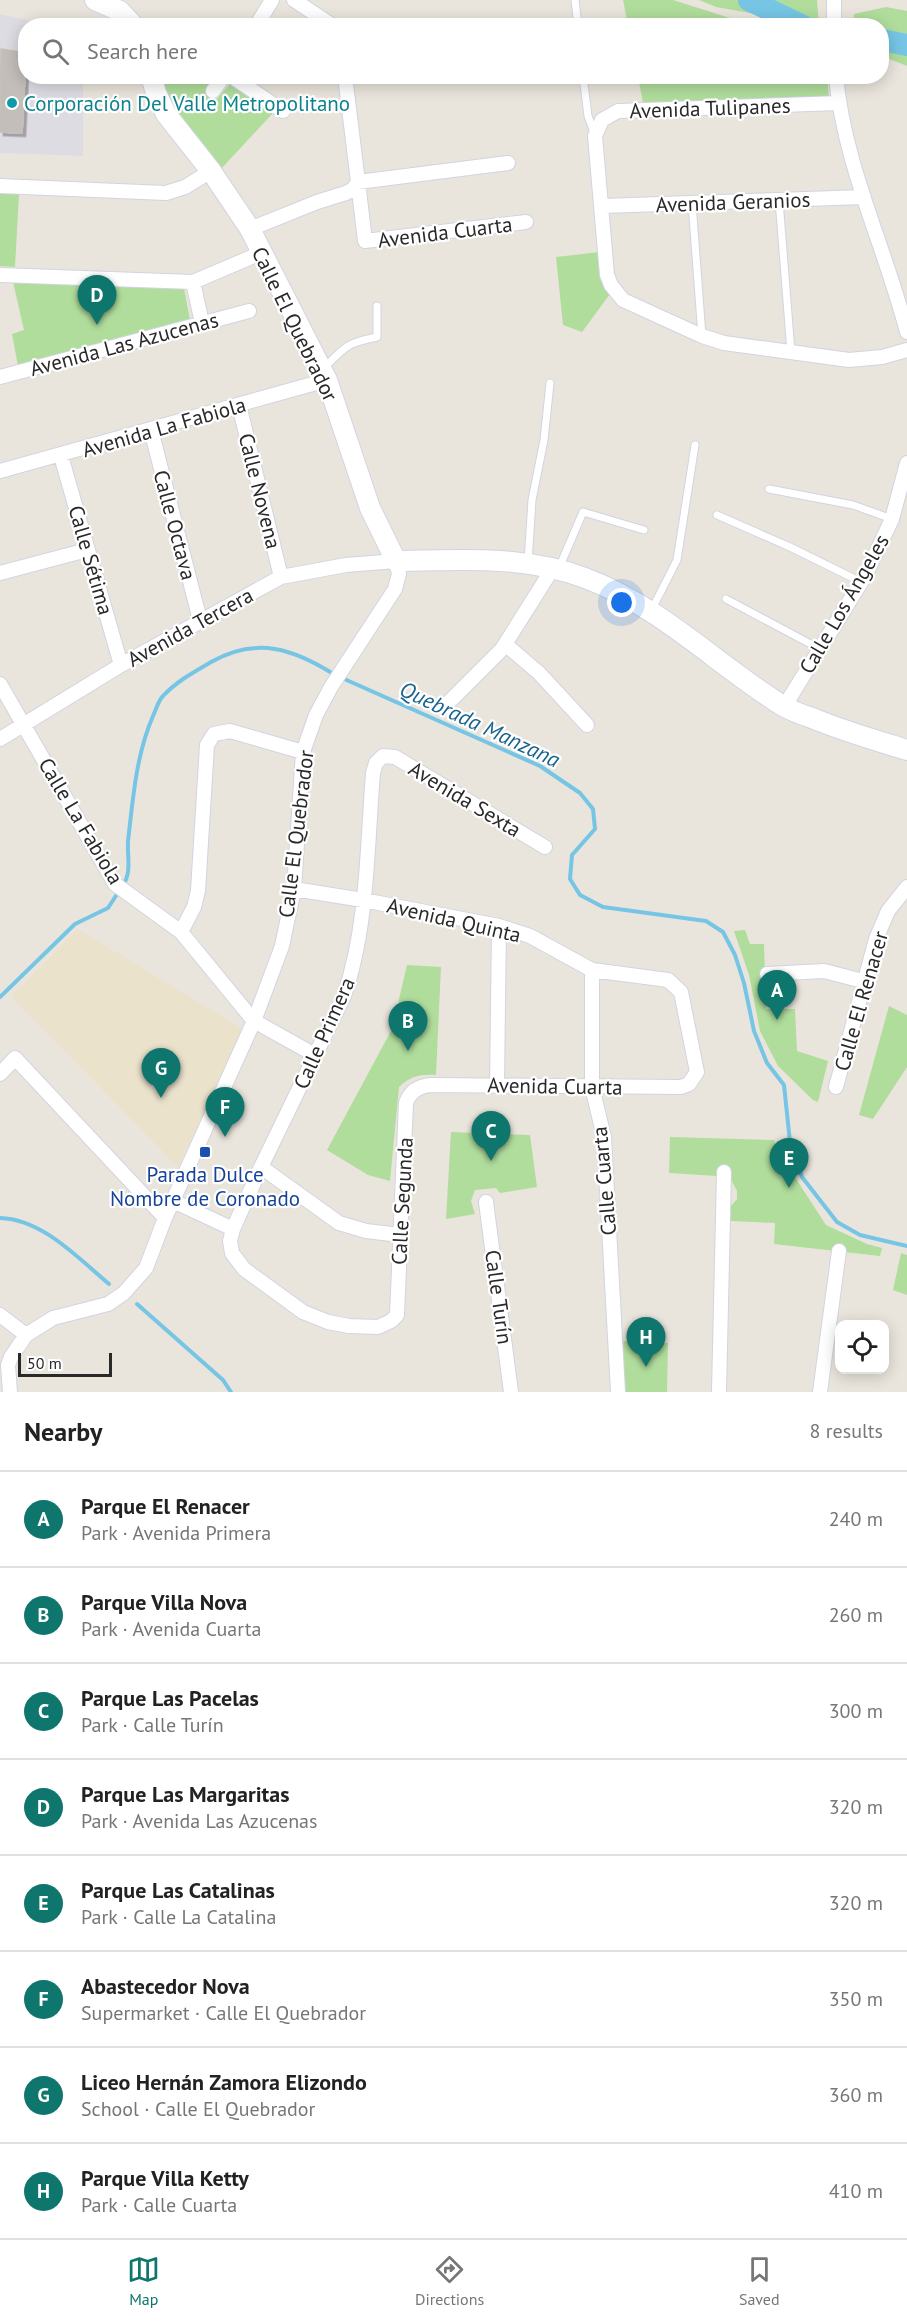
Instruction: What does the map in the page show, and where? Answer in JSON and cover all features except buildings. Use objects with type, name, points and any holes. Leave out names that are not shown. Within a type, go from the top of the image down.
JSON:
[{"type":"street","points":[[95,0],[120,11],[127,18]]},
{"type":"street","points":[[261,18],[273,0]]},
{"type":"street","points":[[294,0],[321,18]]},
{"type":"street","points":[[834,0],[834,18]]},
{"type":"street","name":"Calle El Quebrador","points":[[10,1392],[11,1357],[26,1335],[53,1318],[108,1304],[124,1293],[146,1268],[165,1218],[254,1021],[282,946],[294,889],[303,752],[316,716],[331,687],[343,672],[395,589],[399,574],[396,561],[370,508],[324,376],[250,229],[211,171],[166,114],[153,84]]},
{"type":"street","points":[[213,91],[218,84]]},
{"type":"street","points":[[243,84],[283,111]]},
{"type":"street","points":[[250,229],[316,202],[346,193],[358,182],[346,84]]},
{"type":"street","points":[[837,84],[838,104],[864,197],[902,292],[907,332]]},
{"type":"street","name":"Avenida Tulipanes","points":[[595,136],[602,120],[618,111],[838,104]]},
{"type":"street","points":[[595,136],[607,275],[623,300],[702,336],[724,343],[849,360],[882,357],[907,350]]},
{"type":"street","points":[[358,182],[507,163]]},
{"type":"street","points":[[0,186],[166,193],[185,187],[211,171]]},
{"type":"street","name":"Avenida Cuarta","points":[[358,182],[365,241],[526,222]]},
{"type":"street","name":"Avenida Geranios","points":[[602,206],[864,197]]},
{"type":"street","points":[[0,275],[193,282],[261,253]]},
{"type":"street","points":[[193,282],[202,323]]},
{"type":"street","name":"Avenida Las Azucenas","points":[[0,377],[249,311]]},
{"type":"street","name":"Avenida La Fabiola","points":[[0,471],[239,405],[324,376]]},
{"type":"street","name":"Calle Novena","points":[[239,405],[281,577]]},
{"type":"street","name":"Calle Octava","points":[[151,430],[200,620]]},
{"type":"street","name":"Calle Sétima","points":[[61,456],[121,665]]},
{"type":"street","name":"Calle Los Ángeles","points":[[784,707],[861,582],[892,519],[907,464]]},
{"type":"street","points":[[0,573],[87,550]]},
{"type":"street","points":[[396,561],[528,562],[584,577],[617,591],[651,611],[784,707],[836,728],[907,750]]},
{"type":"street","name":"Avenida Tercera","points":[[0,739],[121,665],[281,577],[346,565],[396,561]]},
{"type":"street","points":[[444,707],[506,644],[556,569]]},
{"type":"street","points":[[506,644],[539,673],[587,725]]},
{"type":"street","name":"Calle La Fabiola","points":[[0,684],[115,884],[181,932],[254,1021]]},
{"type":"street","points":[[181,932],[194,907],[198,891],[207,745],[214,734],[230,731],[303,752]]},
{"type":"street","name":"Avenida Sexta","points":[[383,756],[394,757],[408,764],[545,847]]},
{"type":"street","name":"Calle Primera","points":[[233,1229],[344,996],[352,972],[363,900],[373,773],[376,763],[383,756]]},
{"type":"street","name":"Calle El Renacer","points":[[836,1087],[876,939],[888,910],[907,887]]},
{"type":"street","name":"Avenida Quinta","points":[[294,889],[499,926],[530,936],[592,970],[658,977],[676,985],[681,992],[696,1060],[697,1072],[694,1079]]},
{"type":"street","points":[[497,1085],[499,926]]},
{"type":"street","name":"Calle Cuarta","points":[[592,970],[592,1087],[604,1137],[618,1392]]},
{"type":"street","points":[[767,974],[824,971],[863,981]]},
{"type":"street","points":[[254,1021],[315,1055]]},
{"type":"street","points":[[0,1074],[15,1058],[165,1218]]},
{"type":"street","name":"Avenida Cuarta","points":[[414,1090],[422,1085],[681,1087],[694,1079]]},
{"type":"street","name":"Calle Segunda","points":[[233,1229],[230,1242],[232,1253],[244,1269],[303,1312],[328,1322],[349,1326],[378,1327],[391,1321],[397,1314],[406,1103],[414,1090]]},
{"type":"street","points":[[261,1167],[339,1223],[366,1231],[400,1235]]},
{"type":"street","points":[[719,1392],[724,1172]]},
{"type":"street","points":[[173,1200],[233,1229]]},
{"type":"street","name":"Calle Turín","points":[[486,1202],[511,1392]]},
{"type":"street","points":[[820,1392],[840,1251]]},
{"type":"street","points":[[0,1315],[26,1335]]},
{"type":"lane","points":[[575,0],[577,18]]},
{"type":"lane","points":[[585,84],[588,116],[595,136]]},
{"type":"lane","points":[[779,200],[791,352]]},
{"type":"lane","points":[[692,203],[702,336]]},
{"type":"lane","points":[[324,376],[347,346],[354,341],[377,338],[377,306]]},
{"type":"lane","points":[[528,562],[532,500],[544,440],[550,383]]},
{"type":"lane","points":[[651,611],[677,560],[695,445]]},
{"type":"lane","points":[[769,489],[853,505],[892,519]]},
{"type":"lane","points":[[556,569],[583,512],[644,531]]},
{"type":"lane","points":[[717,515],[861,582]]},
{"type":"lane","points":[[726,599],[820,649]]},
{"type":"shaded area","points":[[0,14],[18,18],[18,84],[83,84],[83,156],[0,153]]},
{"type":"shaded area","points":[[78,929],[244,1030],[178,1167],[11,996]]},
{"type":"green space","points":[[623,0],[673,0],[730,18],[627,18]]},
{"type":"green space","points":[[699,0],[817,0],[818,18],[779,18],[716,7]]},
{"type":"green space","points":[[886,7],[907,11],[907,66],[889,59],[889,18],[854,18],[854,14]]},
{"type":"green space","points":[[164,84],[211,84],[206,92],[217,99],[230,84],[273,113],[220,170],[196,140],[162,88]]},
{"type":"green space","points":[[639,84],[828,84],[829,97],[643,103]]},
{"type":"green space","points":[[0,193],[19,194],[15,267],[0,266]]},
{"type":"green space","points":[[600,252],[610,294],[582,332],[563,325],[556,257]]},
{"type":"green space","points":[[13,282],[184,288],[190,320],[18,366],[12,334],[24,330]]},
{"type":"green space","points":[[745,930],[750,944],[764,944],[766,1009],[795,1009],[797,1051],[828,1061],[818,1102],[813,1100],[778,1066],[760,1031],[749,975],[734,931]]},
{"type":"green space","points":[[407,965],[441,967],[436,1075],[416,1076],[399,1087],[390,1181],[368,1175],[327,1150],[392,1029]]},
{"type":"green space","points":[[889,1006],[907,1015],[907,1067],[873,1119],[859,1115]]},
{"type":"green space","points":[[451,1132],[530,1135],[537,1187],[500,1193],[496,1188],[475,1190],[471,1201],[475,1214],[446,1219]]},
{"type":"green space","points":[[670,1137],[774,1140],[778,1151],[826,1225],[867,1244],[882,1248],[880,1256],[774,1244],[775,1223],[731,1221],[731,1206],[737,1199],[737,1191],[729,1176],[730,1167],[718,1167],[717,1176],[669,1173]]},
{"type":"green space","points":[[901,1253],[907,1255],[907,1295],[893,1290]]},
{"type":"green space","points":[[621,1341],[668,1343],[667,1392],[626,1392]]},
{"type":"waterway","points":[[749,0],[786,18]]},
{"type":"waterway","points":[[889,41],[907,45]]},
{"type":"waterway","name":"Quebrada Manzana","points":[[123,885],[128,869],[128,841],[139,762],[147,731],[157,706],[168,691],[211,662],[244,649],[275,649],[290,653],[305,658],[335,675]]},
{"type":"waterway","name":"Quebrada Manzana","points":[[342,678],[540,766],[580,793],[593,809],[595,829],[572,855],[570,879],[580,895],[603,907],[706,921],[723,932],[735,955],[744,983],[754,1031],[767,1063],[784,1085],[790,1142],[802,1177],[837,1222],[860,1235],[907,1246]]},
{"type":"waterway","name":"Quebrada Manzana","points":[[0,997],[75,924],[108,908],[119,891]]},
{"type":"waterway","points":[[0,1218],[15,1220],[45,1232],[109,1284]]},
{"type":"waterway","points":[[137,1304],[223,1380],[231,1392]]},
{"type":"place","name":"Corporación Del Valle Metropolitano","points":[[12,103]]},
{"type":"place","name":"Parque Las Margaritas","points":[[97,325]]},
{"type":"place","name":"Parque El Renacer","points":[[777,1020]]},
{"type":"place","name":"Parque Villa Nova","points":[[408,1051]]},
{"type":"place","name":"Liceo Hernán Zamora Elizondo","points":[[161,1098]]},
{"type":"place","name":"Abastecedor Nova","points":[[225,1137]]},
{"type":"place","name":"Parada Dulce Nombre de Coronado","points":[[205,1152]]},
{"type":"place","name":"Parque Las Pacelas","points":[[491,1161]]},
{"type":"place","name":"Parque Las Catalinas","points":[[789,1188]]},
{"type":"place","name":"Parque Villa Ketty","points":[[646,1367]]}]
